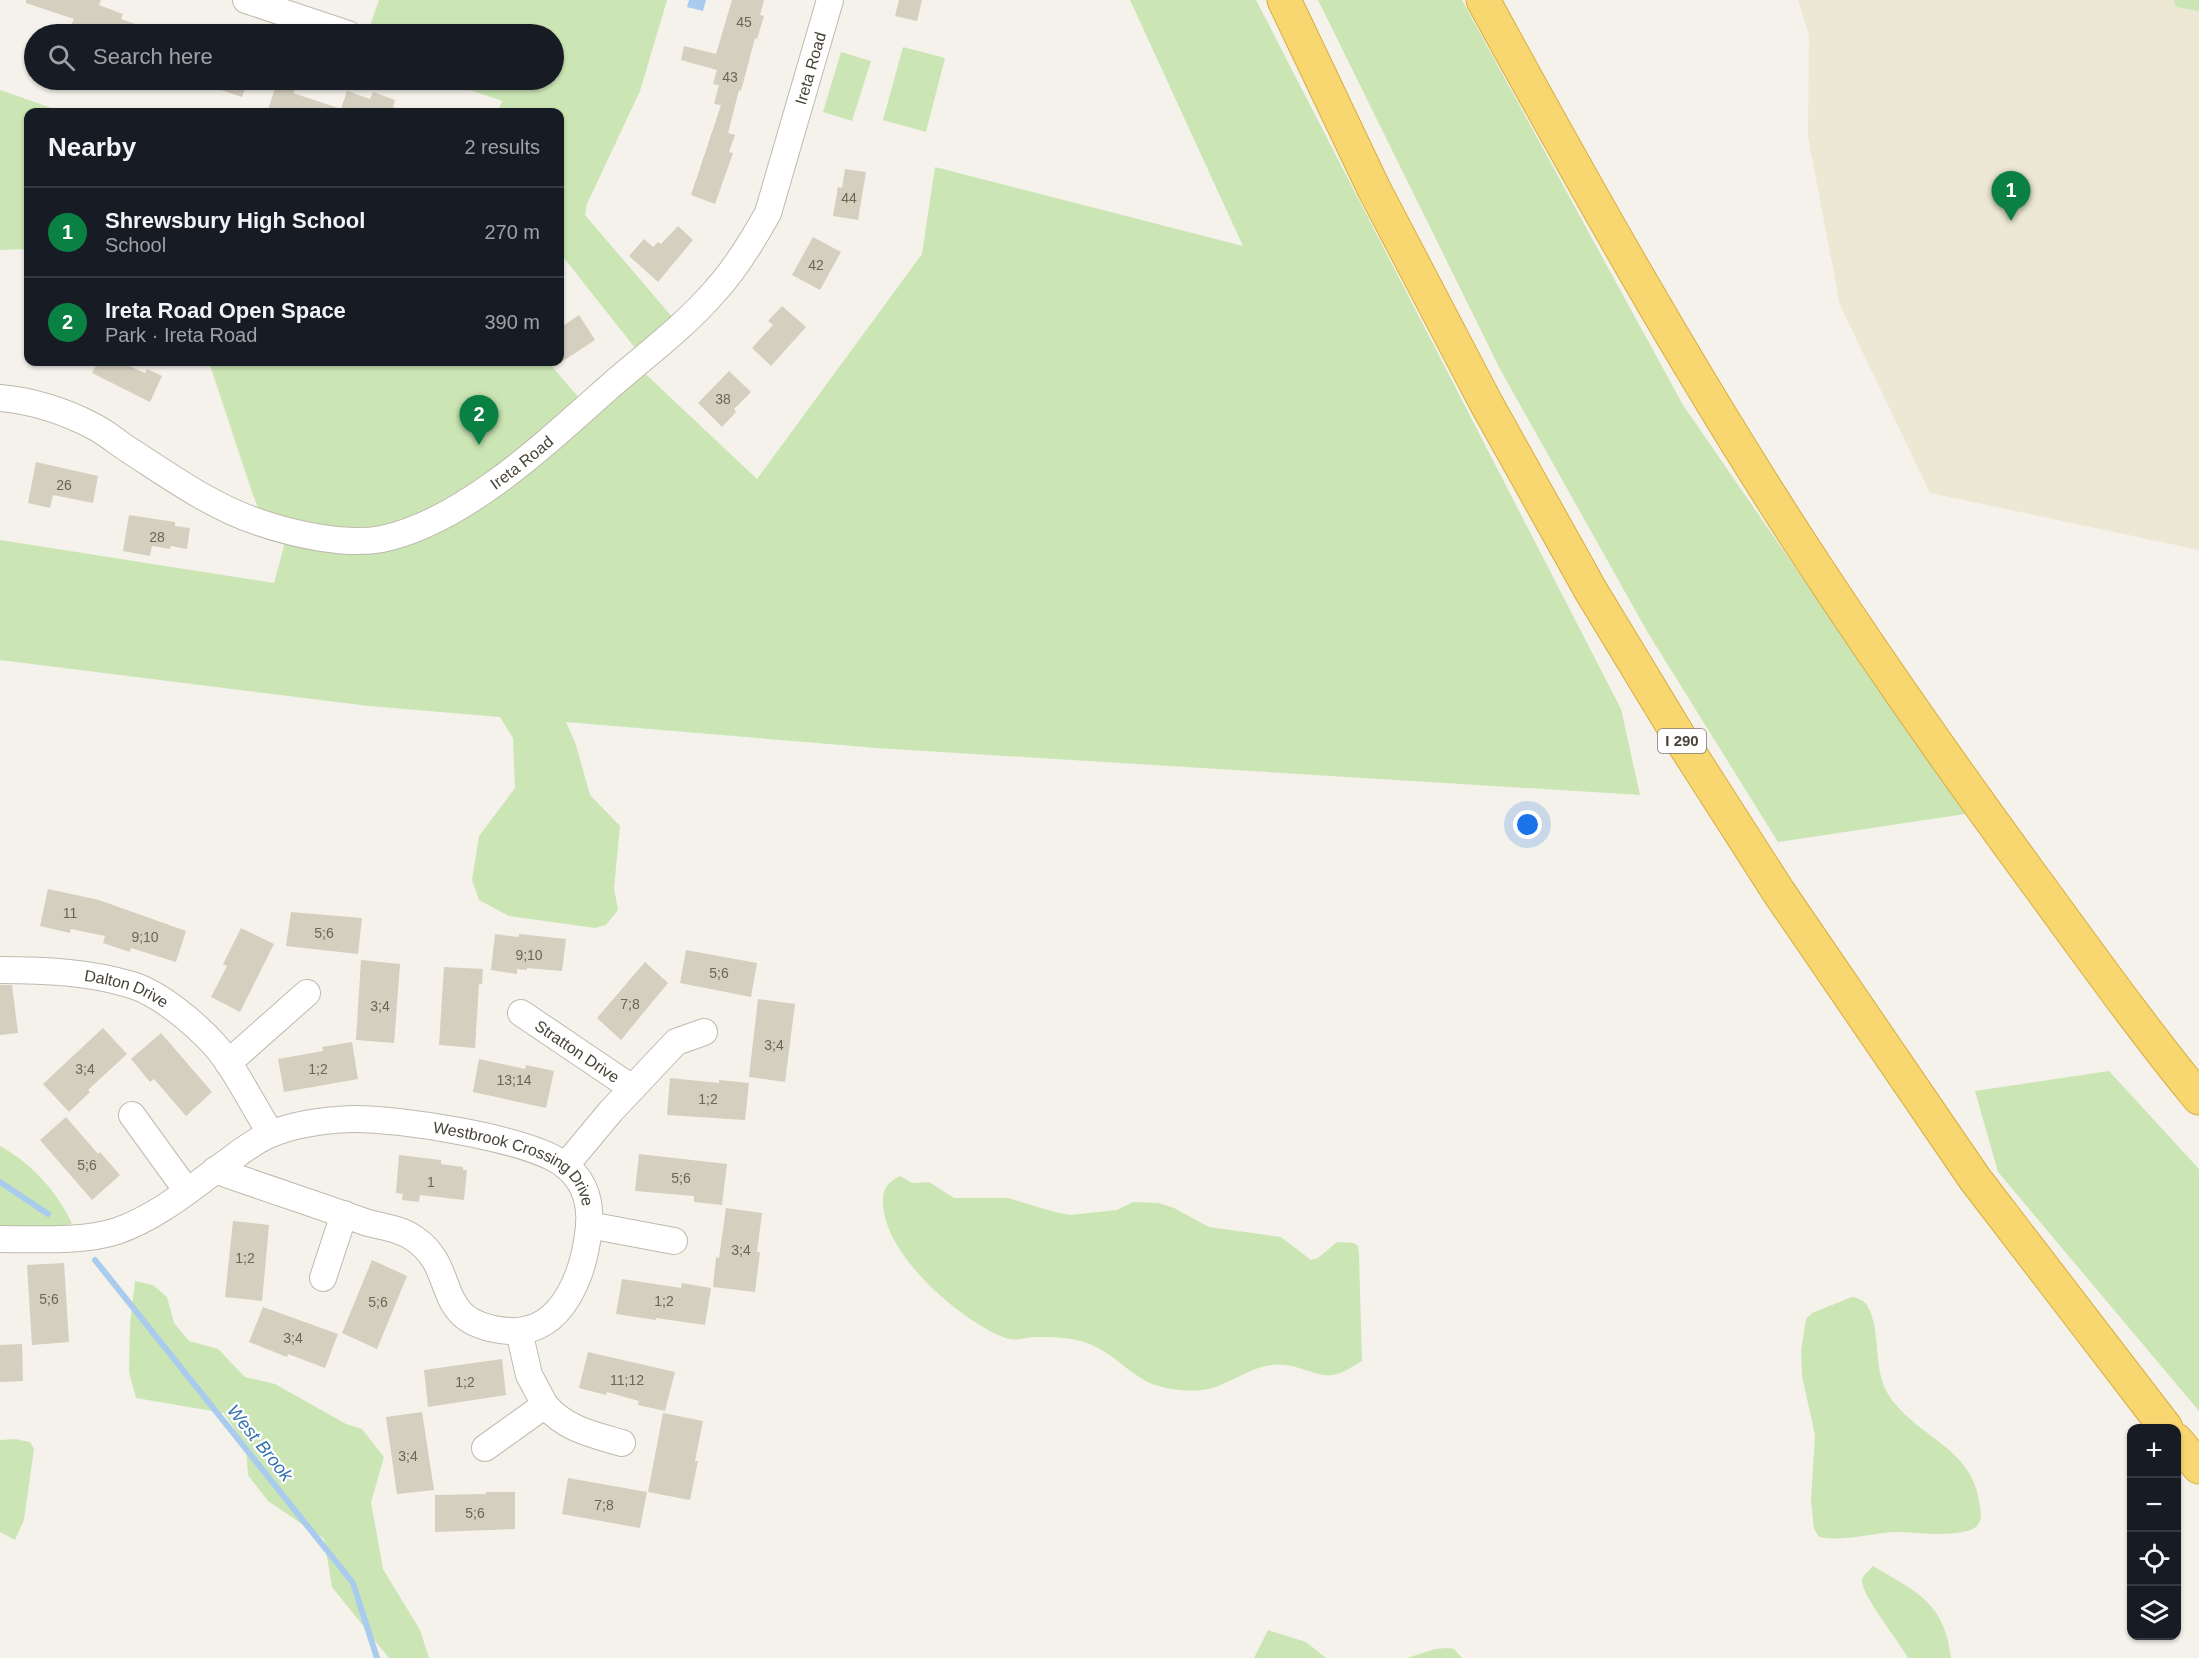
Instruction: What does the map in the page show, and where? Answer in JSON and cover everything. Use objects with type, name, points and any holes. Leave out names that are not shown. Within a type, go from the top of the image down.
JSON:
[{"type":"highway","name":"I 290","points":[[1284,0],[1374,189],[1486,403],[1592,591],[1680,738],[1785,900],[1975,1179],[2163,1424]]},
{"type":"highway","points":[[1483,0],[1604,220],[1701,385],[1798,540],[1987,814],[2084,947],[2199,1098]]},
{"type":"highway","points":[[2181,1446],[2199,1467]]},
{"type":"street","points":[[246,0],[318,24]]},
{"type":"street","name":"Ireta Road","points":[[0,399],[39,404],[94,427],[227,510],[279,529],[331,538],[381,539],[408,531],[462,507],[563,428],[715,292],[730,273],[768,213],[830,0]]},
{"type":"street","name":"Dalton Drive","points":[[0,970],[63,971],[108,979],[136,986],[177,1010],[207,1036],[228,1063],[271,1134]]},
{"type":"street","points":[[228,1063],[307,993]]},
{"type":"street","name":"Stratton Drive","points":[[521,1013],[632,1088]]},
{"type":"street","name":"Stratton Drive","points":[[566,1166],[632,1088],[676,1042],[704,1032]]},
{"type":"street","points":[[132,1115],[187,1191]]},
{"type":"street","name":"Westbrook Crossing Drive","points":[[0,1239],[47,1239],[99,1235],[116,1231],[168,1206],[215,1170],[249,1146],[271,1134],[318,1123],[350,1119],[385,1120],[481,1137],[552,1156],[566,1166],[584,1186],[589,1209],[589,1225],[584,1253],[568,1300],[560,1311],[548,1320],[519,1331],[496,1329],[474,1324],[459,1312],[449,1296],[436,1264],[424,1247],[411,1236],[399,1230],[373,1224],[215,1170]]},
{"type":"street","points":[[322,1278],[344,1214]]},
{"type":"street","points":[[589,1225],[674,1241]]},
{"type":"street","points":[[519,1331],[529,1375],[544,1406],[554,1416],[586,1433],[622,1443]]},
{"type":"street","points":[[485,1448],[544,1406]]},
{"type":"shaded area","points":[[1798,0],[2199,0],[2199,550],[1930,493],[1840,305],[1808,137],[1809,35]]},
{"type":"green space","points":[[379,0],[667,0],[640,91],[587,204],[585,215],[679,325],[643,358],[564,258],[564,108],[499,108],[502,101],[470,90],[564,90],[564,24],[371,24]]},
{"type":"green space","points":[[1130,0],[1256,0],[1621,709],[1640,795],[877,748],[566,722],[576,745],[590,795],[620,826],[614,888],[618,910],[606,925],[595,928],[509,916],[479,900],[472,880],[479,836],[515,788],[513,738],[500,717],[369,706],[0,660],[0,540],[274,583],[288,531],[264,524],[210,366],[551,366],[587,407],[636,365],[757,479],[922,254],[935,167],[1243,246]]},
{"type":"green space","points":[[1318,0],[1462,0],[1683,405],[1965,814],[1778,842],[1648,633],[1500,369]]},
{"type":"green space","points":[[2174,0],[2199,0],[2199,11],[2176,7]]},
{"type":"green space","points":[[903,47],[945,58],[926,132],[883,120]]},
{"type":"green space","points":[[841,52],[871,61],[852,121],[823,112]]},
{"type":"green space","points":[[0,90],[52,108],[24,108],[24,249],[0,250]]},
{"type":"green space","points":[[2109,1071],[2199,1169],[2199,1411],[1998,1172],[1975,1091]]},
{"type":"green space","points":[[0,1146],[42,1179],[59,1201],[72,1224],[0,1237]]},
{"type":"green space","points":[[900,1176],[912,1183],[929,1182],[954,1198],[1008,1198],[1070,1215],[1117,1210],[1133,1202],[1159,1203],[1174,1208],[1209,1227],[1281,1237],[1311,1260],[1318,1258],[1337,1242],[1354,1243],[1358,1246],[1359,1255],[1362,1361],[1333,1375],[1319,1374],[1289,1365],[1271,1365],[1212,1388],[1180,1390],[1151,1383],[1141,1378],[1105,1352],[1084,1342],[1059,1338],[1003,1337],[967,1317],[948,1303],[914,1269],[900,1250],[890,1231],[883,1201],[887,1186]]},
{"type":"green space","points":[[135,1281],[153,1285],[167,1297],[174,1323],[189,1341],[218,1349],[245,1377],[275,1384],[346,1424],[362,1429],[384,1457],[371,1502],[383,1569],[420,1630],[429,1658],[389,1658],[332,1587],[324,1539],[268,1501],[248,1475],[246,1448],[224,1413],[136,1398],[129,1372],[130,1324]]},
{"type":"green space","points":[[1852,1297],[1865,1303],[1872,1316],[1881,1375],[1890,1397],[1914,1423],[1955,1455],[1966,1468],[1974,1483],[1981,1515],[1979,1523],[1972,1529],[1948,1534],[1896,1532],[1829,1538],[1819,1537],[1814,1529],[1811,1500],[1815,1435],[1802,1376],[1801,1351],[1806,1319],[1812,1313]]},
{"type":"green space","points":[[15,1439],[30,1442],[34,1449],[24,1520],[15,1540],[0,1532],[0,1440]]},
{"type":"green space","points":[[1873,1566],[1926,1601],[1942,1624],[1948,1639],[1951,1658],[1908,1658],[1863,1587],[1863,1577]]},
{"type":"green space","points":[[1268,1630],[1306,1642],[1326,1658],[1254,1658]]},
{"type":"green space","points":[[1435,1649],[1454,1649],[1462,1658],[1407,1658]]},
{"type":"water","points":[[689,0],[706,0],[703,11],[687,7]]},
{"type":"building","points":[[26,0],[101,0],[99,5],[123,14],[121,19],[136,24],[72,24],[74,19],[26,3]]},
{"type":"building","points":[[732,0],[764,0],[760,15],[764,16],[757,39],[755,38],[741,91],[739,90],[728,133],[735,135],[729,152],[733,153],[715,204],[691,195],[721,105],[714,104],[719,85],[713,84],[717,70],[681,60],[684,46],[716,54]]},
{"type":"building","points":[[899,0],[922,0],[917,21],[895,16]]},
{"type":"building","points":[[221,90],[244,90],[242,97]]},
{"type":"building","points":[[275,90],[294,90],[293,93],[338,108],[268,108]]},
{"type":"building","points":[[347,91],[370,99],[373,92],[395,100],[393,107],[396,108],[341,108]]},
{"type":"building","points":[[845,169],[866,172],[858,220],[833,216],[838,187],[842,188]]},
{"type":"building","points":[[678,226],[693,240],[658,282],[629,256],[644,239],[653,247],[658,242],[661,244]]},
{"type":"building","points":[[813,237],[841,252],[820,290],[792,275]]},
{"type":"building","points":[[782,306],[806,327],[771,366],[752,348],[773,325],[768,321]]},
{"type":"building","points":[[579,315],[595,340],[564,360],[564,325]]},
{"type":"building","points":[[96,366],[129,366],[145,373],[147,369],[162,376],[150,402],[92,373]]},
{"type":"building","points":[[729,371],[751,392],[734,409],[736,412],[722,427],[698,403]]},
{"type":"building","points":[[36,462],[98,476],[93,503],[53,495],[50,508],[28,503]]},
{"type":"building","points":[[129,515],[175,522],[175,526],[190,528],[187,549],[152,546],[150,556],[123,551]]},
{"type":"building","points":[[48,889],[99,900],[186,931],[176,962],[131,948],[130,952],[103,943],[105,936],[71,929],[70,933],[40,926]]},
{"type":"building","points":[[291,912],[362,918],[358,954],[286,946]]},
{"type":"building","points":[[241,928],[274,944],[240,1012],[211,997],[227,966],[223,964]]},
{"type":"building","points":[[495,934],[566,939],[562,971],[527,968],[527,970],[517,969],[517,974],[491,970]]},
{"type":"building","points":[[686,950],[757,963],[751,997],[680,983]]},
{"type":"building","points":[[361,960],[400,964],[394,1043],[356,1040]]},
{"type":"building","points":[[645,962],[668,983],[621,1040],[597,1018]]},
{"type":"building","points":[[444,967],[483,969],[482,984],[479,984],[475,1048],[439,1045]]},
{"type":"building","points":[[0,985],[12,985],[18,1033],[0,1035]]},
{"type":"building","points":[[758,999],[795,1004],[785,1082],[749,1077]]},
{"type":"building","points":[[103,1028],[127,1054],[88,1090],[90,1092],[69,1112],[43,1084]]},
{"type":"building","points":[[161,1033],[212,1092],[186,1116],[154,1079],[150,1082],[131,1059]]},
{"type":"building","points":[[352,1042],[358,1079],[284,1092],[278,1059],[323,1051],[322,1047]]},
{"type":"building","points":[[479,1059],[525,1069],[526,1065],[554,1071],[546,1108],[473,1092]]},
{"type":"building","points":[[670,1078],[719,1083],[719,1080],[749,1083],[745,1120],[667,1115]]},
{"type":"building","points":[[66,1117],[120,1175],[92,1200],[40,1140]]},
{"type":"building","points":[[639,1154],[727,1164],[722,1205],[694,1202],[694,1196],[635,1191]]},
{"type":"building","points":[[399,1155],[441,1160],[441,1164],[463,1167],[463,1170],[467,1170],[464,1200],[420,1195],[419,1202],[402,1200],[403,1194],[396,1193]]},
{"type":"building","points":[[726,1208],[762,1213],[755,1292],[713,1287],[716,1257],[719,1258]]},
{"type":"building","points":[[233,1221],[269,1225],[262,1301],[225,1297]]},
{"type":"building","points":[[372,1260],[407,1276],[377,1349],[342,1333]]},
{"type":"building","points":[[64,1263],[69,1342],[32,1345],[27,1265]]},
{"type":"building","points":[[622,1279],[681,1288],[682,1283],[711,1288],[705,1325],[616,1314]]},
{"type":"building","points":[[263,1307],[338,1334],[325,1368],[288,1354],[287,1357],[249,1342]]},
{"type":"building","points":[[22,1344],[23,1381],[0,1382],[0,1345]]},
{"type":"building","points":[[588,1352],[675,1372],[665,1411],[638,1405],[639,1401],[607,1392],[606,1395],[579,1388]]},
{"type":"building","points":[[502,1359],[506,1395],[428,1407],[424,1370]]},
{"type":"building","points":[[422,1412],[434,1490],[397,1494],[386,1417]]},
{"type":"building","points":[[663,1413],[703,1421],[690,1500],[648,1492]]},
{"type":"building","points":[[568,1478],[647,1492],[640,1528],[562,1514]]},
{"type":"building","points":[[486,1492],[515,1492],[515,1529],[435,1532],[435,1495],[486,1494]]},
{"type":"waterway","name":"West Brook","points":[[0,1182],[48,1214]]},
{"type":"waterway","name":"West Brook","points":[[95,1260],[353,1583],[377,1658]]},
{"type":"place","name":"Shrewsbury High School","points":[[2011,221]]},
{"type":"place","name":"Ireta Road Open Space","points":[[479,445]]}]
